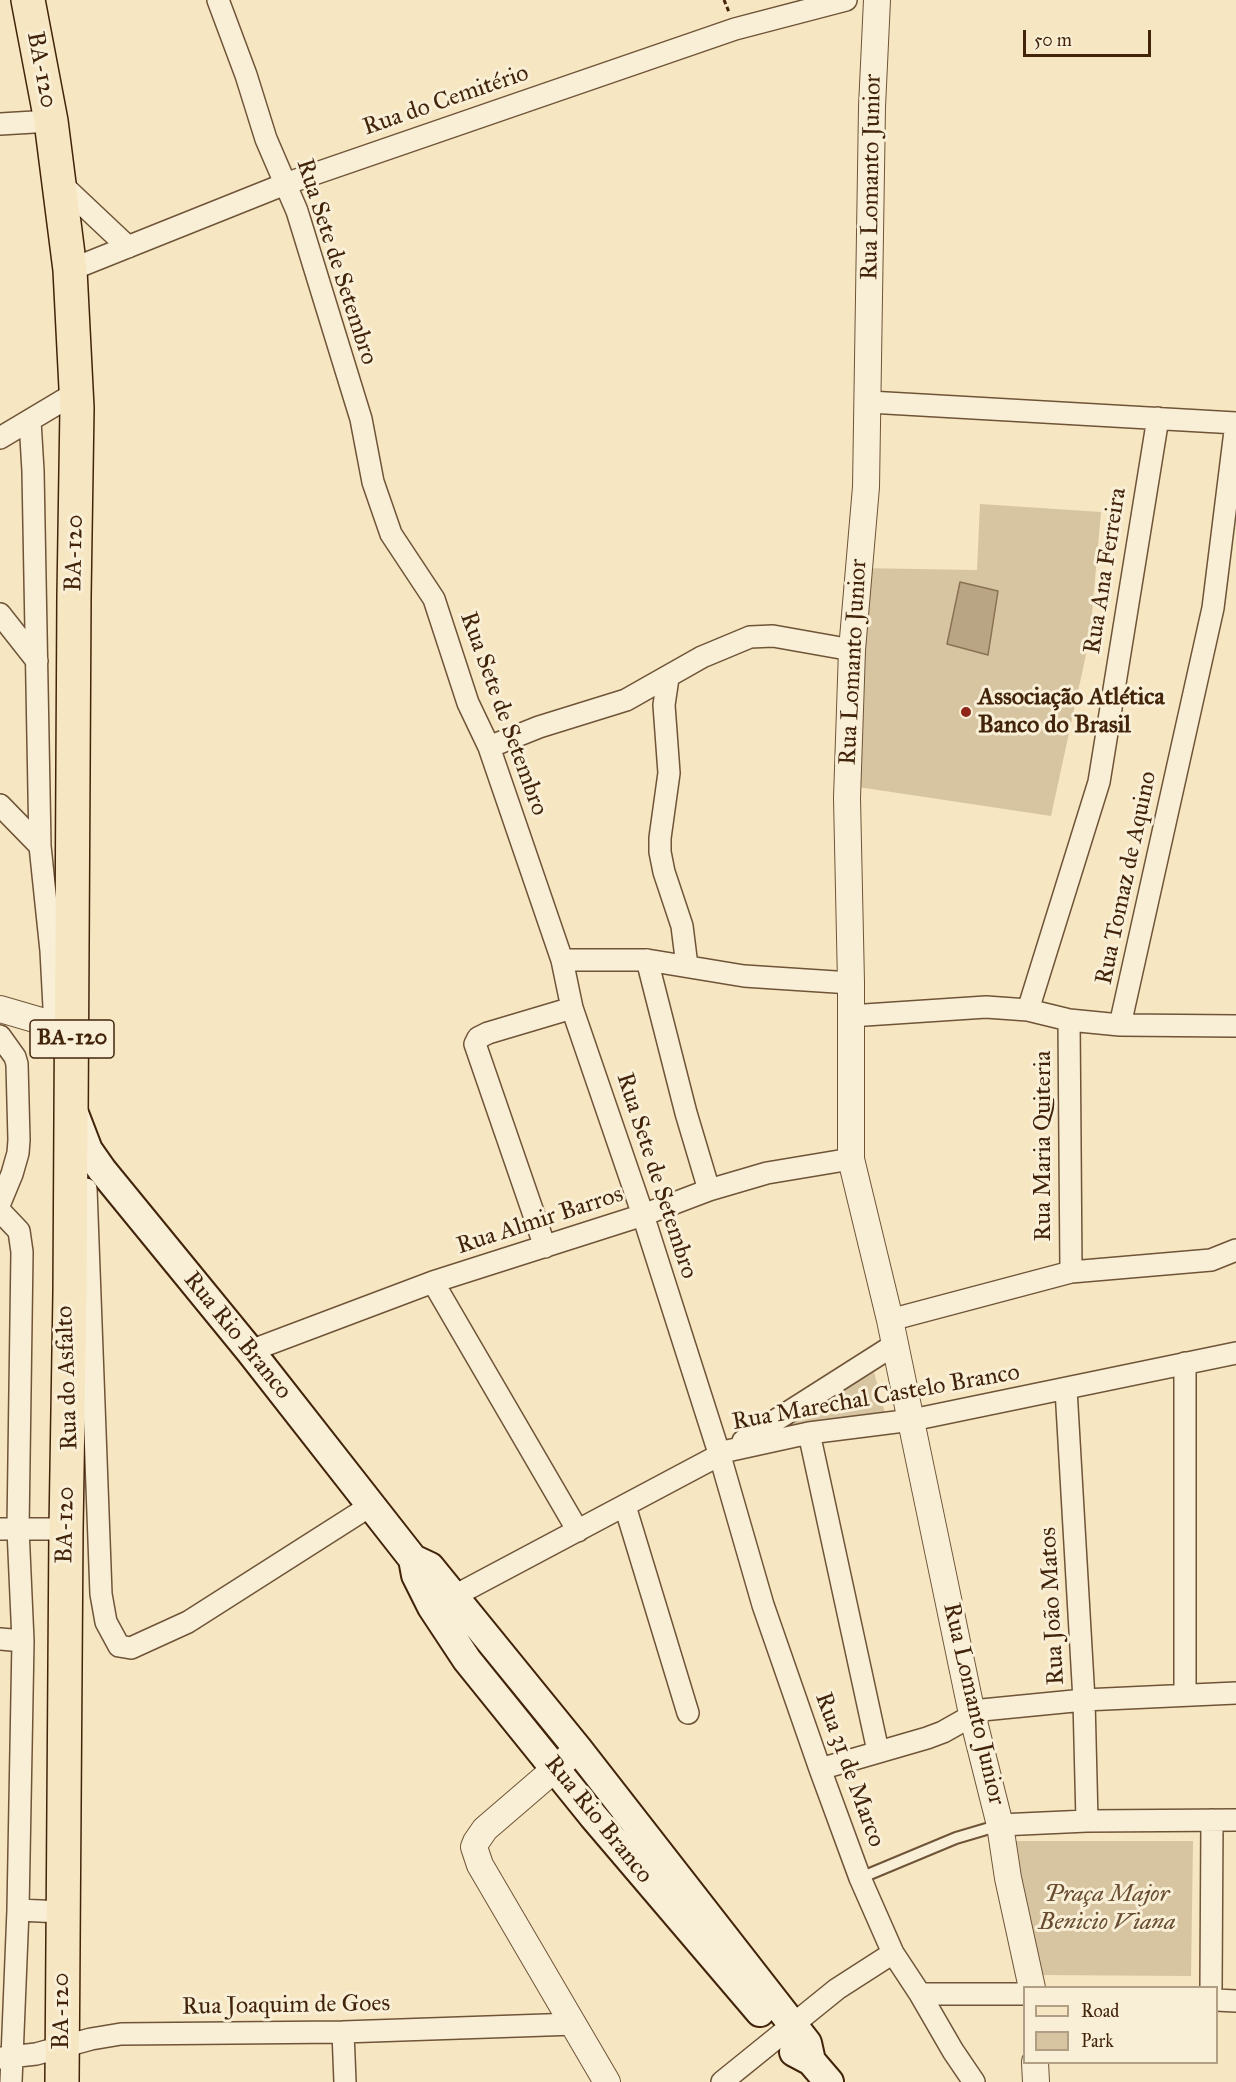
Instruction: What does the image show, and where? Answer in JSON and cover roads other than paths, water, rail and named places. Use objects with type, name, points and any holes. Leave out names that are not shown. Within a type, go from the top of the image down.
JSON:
[{"type":"main road","name":"BA-120","points":[[28,0],[51,121],[70,270],[77,392],[63,1028],[72,1106],[62,2082]]},
{"type":"main road","name":"Rua Rio Branco","points":[[72,1106],[88,1150],[102,1170],[250,1351],[413,1559],[430,1567],[467,1660],[657,1892],[786,2030],[807,2043],[820,2071]]},
{"type":"main road","name":"Rua Rio Branco","points":[[443,1602],[578,1749],[786,2030]]},
{"type":"street","name":"Rua Sete de Setembro","points":[[219,0],[266,139],[297,211],[361,419],[373,482],[391,534],[434,599],[468,703],[489,747],[562,960],[572,1008],[724,1454]]},
{"type":"street","name":"Rua do Cemitério","points":[[70,270],[285,184],[735,29],[846,0]]},
{"type":"street","name":"Rua Lomanto Junior","points":[[877,0],[866,487],[852,650],[847,798],[851,1159],[912,1420],[972,1714],[1000,1825],[1008,1878],[1032,1986]]},
{"type":"street","points":[[0,124],[51,121]]},
{"type":"street","points":[[58,181],[128,247]]},
{"type":"street","points":[[0,438],[77,392]]},
{"type":"street","points":[[869,402],[1236,423]]},
{"type":"street","name":"Rua Ana Ferreira","points":[[1028,1010],[1099,782],[1158,418]]},
{"type":"street","points":[[0,1009],[63,1028],[51,951],[40,846],[33,471],[30,421]]},
{"type":"street","name":"Rua Tomaz de Aquino","points":[[1120,1024],[1213,608],[1236,423]]},
{"type":"street","points":[[0,614],[37,661]]},
{"type":"street","points":[[489,747],[539,727],[626,700],[702,657],[750,637],[772,636],[852,650]]},
{"type":"street","points":[[668,678],[664,705],[669,773],[660,852],[664,872],[682,926],[687,966]]},
{"type":"street","points":[[0,805],[40,846]]},
{"type":"street","points":[[562,960],[646,960],[744,976],[850,983]]},
{"type":"street","points":[[646,960],[686,1113],[709,1190]]},
{"type":"street","points":[[850,1016],[986,1007],[1028,1010],[1069,1020],[1120,1024],[1236,1026]]},
{"type":"street","points":[[545,1246],[475,1044],[478,1038],[488,1033],[572,1008]]},
{"type":"street","name":"Rua Maria Quiteria","points":[[1069,1020],[1071,1272]]},
{"type":"street","points":[[0,1036],[17,1064],[19,1140],[12,1174],[0,1203]]},
{"type":"street","name":"Rua do Asfalto","points":[[84,1140],[101,1594],[106,1622],[119,1646],[130,1648],[188,1622],[370,1506]]},
{"type":"street","name":"Rua Almir Barros","points":[[250,1351],[433,1282],[643,1215],[709,1190],[767,1173],[851,1159]]},
{"type":"street","points":[[0,1211],[15,1226],[21,1239],[9,1395],[9,1529],[23,1641],[18,1910],[6,2058],[11,2082]]},
{"type":"street","points":[[890,1320],[1071,1272],[1211,1260],[1236,1250]]},
{"type":"street","points":[[433,1282],[578,1531]]},
{"type":"street","points":[[724,1454],[894,1346]]},
{"type":"street","name":"Rua Marechal Castelo Branco","points":[[443,1602],[724,1454],[809,1433],[912,1420],[1236,1353]]},
{"type":"street","points":[[1185,1363],[1185,1694]]},
{"type":"street","name":"Rua João Matos","points":[[1066,1389],[1084,1700],[1087,1821]]},
{"type":"street","points":[[809,1433],[878,1751]]},
{"type":"street","name":"Rua 31 de Marco","points":[[724,1454],[763,1605],[860,1878],[893,1953],[974,2082]]},
{"type":"street","points":[[626,1506],[688,1713]]},
{"type":"street","points":[[9,1529],[66,1529]]},
{"type":"street","points":[[0,1639],[23,1641]]},
{"type":"street","points":[[820,1769],[927,1738],[943,1732],[972,1714],[1001,1706],[1185,1694],[1236,1693]]},
{"type":"street","points":[[578,1749],[485,1829],[476,1842],[476,1855],[608,2082]]},
{"type":"street","points":[[1211,1986],[1212,1820]]},
{"type":"street","points":[[1000,1825],[1087,1821],[1236,1820]]},
{"type":"street","points":[[18,1910],[62,1912]]},
{"type":"street","points":[[722,2082],[837,1989],[893,1953]]},
{"type":"street","points":[[920,1994],[1023,1994]]},
{"type":"street","points":[[1218,2000],[1236,2001]]},
{"type":"street","name":"Rua Joaquim de Goes","points":[[6,2058],[121,2034],[343,2032],[575,2024]]},
{"type":"street","points":[[343,2032],[345,2082]]},
{"type":"street","points":[[1035,2064],[1036,2082]]},
{"type":"lane","points":[[860,1878],[956,1838],[1000,1825]]},
{"type":"place","name":"Associação Atlética Banco do Brasil","points":[[966,712]]},
{"type":"park label","name":"Praça Major Benicio Viana","points":[[1107,1909]]}]
